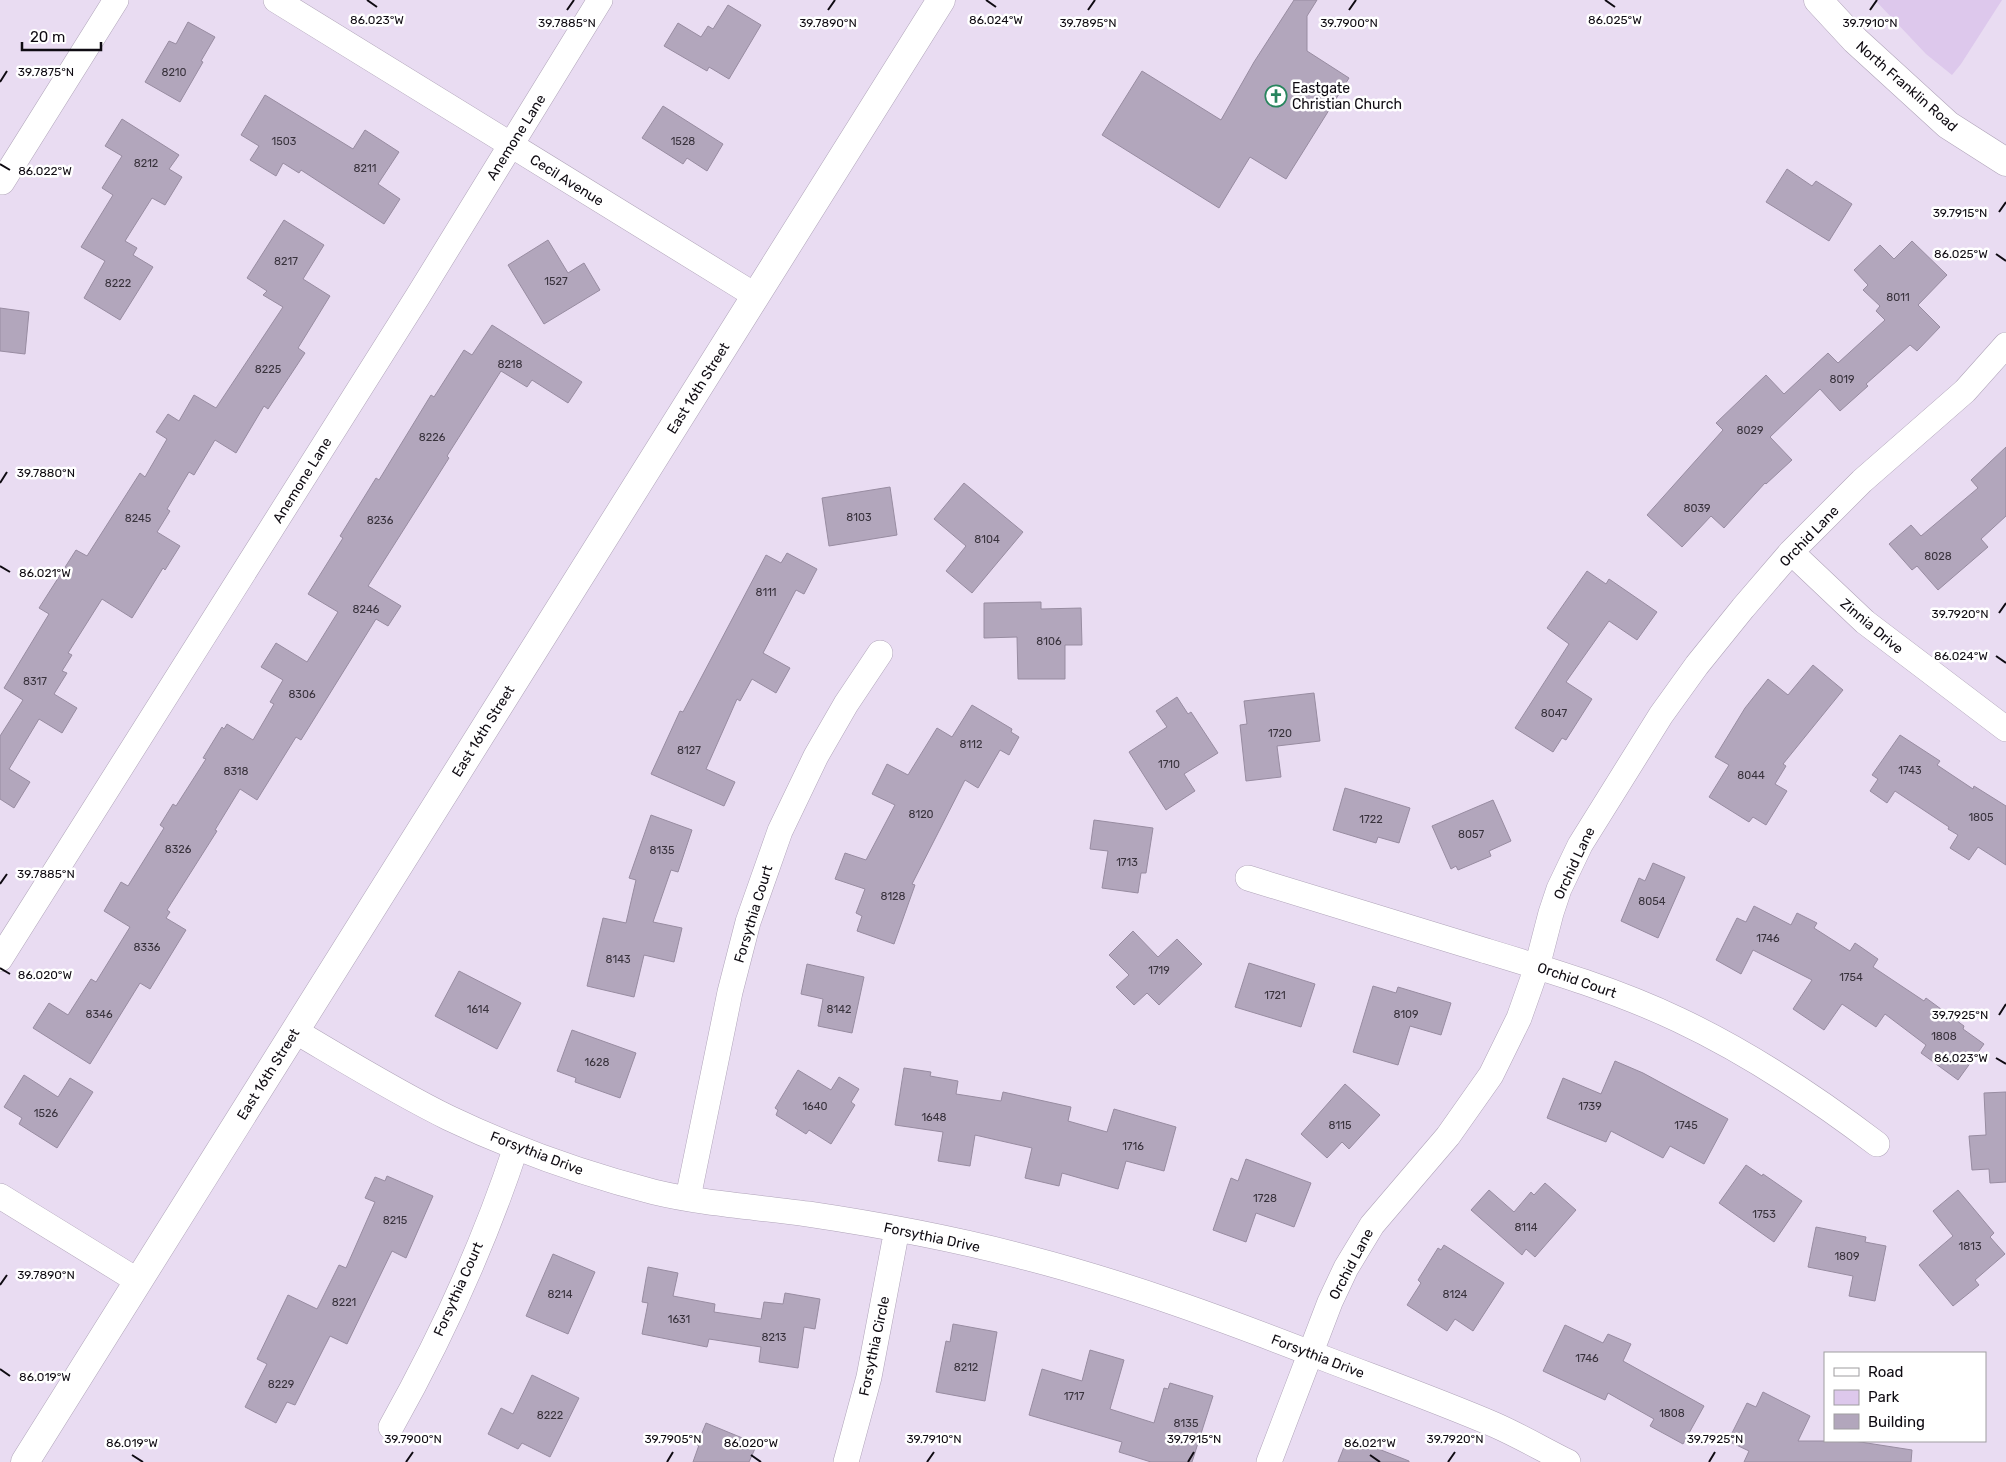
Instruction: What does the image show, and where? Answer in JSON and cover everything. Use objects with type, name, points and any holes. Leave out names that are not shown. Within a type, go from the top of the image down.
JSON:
[{"type":"street","points":[[2,182],[116,0]]},
{"type":"street","name":"Cecil Avenue","points":[[276,0],[756,296]]},
{"type":"street","name":"Anemone Lane","points":[[0,959],[600,0]]},
{"type":"street","name":"East 16th Street","points":[[25,1462],[941,0]]},
{"type":"street","name":"North Franklin Road","points":[[1818,0],[1862,47],[1948,125],[2006,162]]},
{"type":"street","name":"Orchid Lane","points":[[1269,1462],[1342,1276],[1367,1232],[1387,1205],[1448,1136],[1491,1075],[1519,1018],[1560,889],[1592,823],[1661,715],[1742,608],[1791,552],[1862,481],[1965,390],[2006,345]]},
{"type":"street","name":"Zinnia Drive","points":[[1791,552],[1865,622],[2006,729]]},
{"type":"street","name":"Forsythia Court","points":[[688,1198],[730,992],[748,922],[777,840],[800,788],[846,704],[880,653]]},
{"type":"street","name":"Orchid Court","points":[[1248,878],[1536,966],[1612,992],[1679,1020],[1753,1060],[1798,1088],[1835,1112],[1877,1144]]},
{"type":"street","name":"Forsythia Drive","points":[[296,1031],[417,1101],[516,1147],[563,1164],[656,1192],[897,1229],[980,1246],[1086,1274],[1180,1304],[1311,1353],[1498,1426],[1568,1462]]},
{"type":"street","name":"Forsythia Court","points":[[391,1427],[463,1284],[516,1147]]},
{"type":"street","points":[[0,1196],[138,1281]]},
{"type":"street","name":"Forsythia Circle","points":[[846,1462],[869,1377],[897,1229]]},
{"type":"green space","points":[[1875,0],[2002,0],[1952,75],[1926,54]]},
{"type":"building","points":[[1294,0],[1317,0],[1307,16],[1307,51],[1349,78],[1286,179],[1250,157],[1219,208],[1102,135],[1142,71],[1221,120],[1254,62]]},
{"type":"building","points":[[728,5],[761,25],[729,79],[709,67],[707,71],[664,46],[678,23],[701,37],[708,26],[713,29]]},
{"type":"building","points":[[188,22],[215,37],[180,102],[145,82],[169,41],[176,44]]},
{"type":"building","points":[[265,95],[353,149],[365,130],[399,152],[378,184],[400,199],[384,224],[301,170],[299,173],[283,163],[276,176],[250,160],[259,146],[241,135]]},
{"type":"building","points":[[663,106],[723,144],[707,171],[687,158],[683,164],[642,138]]},
{"type":"building","points":[[122,119],[179,155],[169,169],[182,177],[165,205],[152,198],[125,241],[137,248],[133,255],[153,267],[120,320],[84,298],[105,261],[81,247],[113,195],[102,188],[122,156],[105,146]]},
{"type":"building","points":[[1787,169],[1812,186],[1816,181],[1852,204],[1829,241],[1766,202]]},
{"type":"building","points":[[284,220],[324,245],[303,279],[330,296],[298,348],[305,353],[268,409],[264,406],[236,453],[215,440],[194,475],[189,472],[167,509],[170,511],[157,532],[180,546],[165,570],[163,568],[132,618],[102,599],[68,653],[72,655],[62,671],[67,673],[54,694],[77,708],[62,733],[39,719],[9,769],[30,782],[14,808],[0,799],[0,736],[23,700],[4,688],[49,614],[39,608],[76,550],[87,556],[140,473],[145,477],[167,439],[156,432],[168,414],[179,421],[194,395],[216,408],[283,307],[263,295],[267,291],[247,278]]},
{"type":"building","points":[[548,240],[568,273],[584,263],[600,290],[544,324],[508,265]]},
{"type":"building","points":[[1912,241],[1947,275],[1918,305],[1940,327],[1917,351],[1910,345],[1866,384],[1868,386],[1840,411],[1820,389],[1770,437],[1792,460],[1765,483],[1724,528],[1711,516],[1682,547],[1647,515],[1723,430],[1716,423],[1766,375],[1784,394],[1828,353],[1838,363],[1885,320],[1876,311],[1880,306],[1863,290],[1868,285],[1854,270],[1880,245],[1894,259]]},
{"type":"building","points":[[0,308],[29,312],[25,354],[0,351]]},
{"type":"building","points":[[492,325],[582,382],[568,403],[532,380],[527,387],[501,371],[447,456],[449,458],[368,586],[401,606],[388,626],[376,619],[301,740],[296,737],[257,800],[240,789],[215,830],[217,831],[167,910],[170,912],[166,918],[186,930],[150,989],[140,983],[90,1064],[33,1028],[49,1003],[68,1015],[91,979],[96,982],[130,927],[104,911],[121,882],[128,886],[164,828],[160,825],[173,804],[176,806],[206,759],[203,758],[222,727],[224,729],[227,724],[253,740],[274,704],[270,702],[283,680],[261,667],[276,643],[307,662],[338,612],[308,594],[343,538],[340,536],[376,478],[379,480],[431,395],[434,397],[464,350],[472,355]]},
{"type":"building","points":[[2006,447],[2006,516],[1981,539],[1988,547],[1938,590],[1917,566],[1912,570],[1889,544],[1911,525],[1921,536],[1978,488],[1971,480]]},
{"type":"building","points":[[964,483],[1023,532],[972,593],[946,571],[966,546],[934,519]]},
{"type":"building","points":[[890,487],[897,535],[829,546],[822,498]]},
{"type":"building","points":[[787,553],[817,569],[804,594],[796,590],[763,653],[790,668],[776,693],[752,679],[740,701],[737,699],[706,769],[735,782],[724,806],[651,774],[680,711],[683,712],[766,555],[781,563]]},
{"type":"building","points":[[1587,571],[1606,584],[1609,579],[1657,612],[1637,640],[1609,621],[1566,682],[1592,699],[1566,740],[1562,738],[1553,752],[1515,728],[1569,644],[1547,628]]},
{"type":"building","points":[[1041,602],[1041,609],[1081,608],[1082,645],[1065,645],[1065,679],[1018,679],[1017,637],[984,638],[984,603]]},
{"type":"building","points":[[1813,665],[1843,690],[1783,764],[1786,766],[1775,784],[1787,791],[1766,825],[1753,817],[1749,822],[1709,797],[1729,765],[1715,757],[1745,708],[1768,679],[1788,695]]},
{"type":"building","points":[[1314,693],[1320,741],[1277,746],[1281,777],[1246,781],[1240,725],[1247,724],[1244,701]]},
{"type":"building","points":[[1177,697],[1188,714],[1191,712],[1218,753],[1184,774],[1195,791],[1166,810],[1129,752],[1167,727],[1156,711]]},
{"type":"building","points":[[972,705],[1012,729],[1011,732],[1019,737],[1009,755],[1000,750],[978,788],[965,780],[912,884],[915,885],[894,944],[857,931],[862,916],[856,913],[865,889],[835,879],[845,853],[866,860],[895,805],[872,794],[887,764],[908,775],[937,728],[952,737]]},
{"type":"building","points":[[1900,735],[1940,761],[1937,765],[1973,789],[1974,786],[2006,806],[2006,865],[1978,847],[1969,860],[1950,848],[1958,835],[1948,829],[1949,827],[1895,791],[1887,803],[1870,791],[1878,779],[1872,775]]},
{"type":"building","points":[[1345,788],[1410,808],[1399,843],[1378,837],[1376,843],[1333,830]]},
{"type":"building","points":[[1493,800],[1511,841],[1489,851],[1491,856],[1458,870],[1456,866],[1451,869],[1432,826]]},
{"type":"building","points":[[651,815],[692,830],[678,872],[671,870],[653,922],[682,928],[674,962],[644,955],[634,997],[587,986],[603,918],[626,923],[636,880],[629,878]]},
{"type":"building","points":[[1094,820],[1153,828],[1146,873],[1141,873],[1138,893],[1102,888],[1108,851],[1090,849]]},
{"type":"building","points":[[1653,863],[1685,877],[1658,938],[1621,921],[1639,878],[1645,881]]},
{"type":"building","points":[[1754,906],[1791,925],[1797,913],[1817,923],[1814,928],[1850,951],[1855,943],[1878,959],[1873,967],[1924,1001],[1926,998],[1964,1026],[1963,1029],[1984,1044],[1958,1080],[1921,1053],[1926,1045],[1885,1014],[1876,1027],[1842,1004],[1824,1030],[1793,1009],[1812,980],[1753,950],[1741,974],[1716,960],[1737,918],[1746,922]]},
{"type":"building","points":[[1133,931],[1158,957],[1177,939],[1202,964],[1159,1005],[1147,993],[1134,1005],[1116,987],[1129,975],[1109,955]]},
{"type":"building","points":[[1249,963],[1315,984],[1301,1027],[1235,1007]]},
{"type":"building","points":[[807,964],[864,977],[852,1033],[818,1026],[823,999],[801,994]]},
{"type":"building","points":[[459,971],[521,1003],[497,1049],[435,1016]]},
{"type":"building","points":[[1373,986],[1396,993],[1398,987],[1451,1003],[1441,1035],[1410,1026],[1398,1065],[1353,1052]]},
{"type":"building","points":[[572,1030],[636,1053],[620,1098],[575,1082],[576,1078],[557,1071]]},
{"type":"building","points":[[1615,1061],[1643,1073],[1728,1119],[1704,1164],[1670,1146],[1663,1158],[1611,1131],[1606,1142],[1547,1118],[1563,1078],[1601,1094]]},
{"type":"building","points":[[904,1068],[931,1072],[930,1076],[958,1081],[956,1094],[1001,1101],[1003,1092],[1071,1107],[1068,1121],[1107,1132],[1114,1109],[1176,1127],[1164,1171],[1126,1161],[1118,1189],[1062,1173],[1059,1186],[1025,1178],[1032,1148],[975,1135],[970,1166],[938,1161],[943,1132],[895,1125]]},
{"type":"building","points":[[798,1070],[831,1090],[839,1077],[859,1089],[851,1102],[855,1105],[831,1144],[809,1130],[806,1134],[776,1115],[778,1110],[775,1108]]},
{"type":"building","points":[[24,1075],[58,1097],[70,1078],[93,1092],[57,1148],[19,1124],[22,1118],[4,1107]]},
{"type":"building","points":[[1345,1084],[1380,1115],[1349,1149],[1342,1142],[1327,1158],[1301,1134]]},
{"type":"building","points":[[2006,1092],[2006,1182],[1990,1183],[1989,1169],[1972,1170],[1969,1136],[1986,1135],[1984,1093]]},
{"type":"building","points":[[1246,1159],[1311,1183],[1294,1227],[1256,1213],[1246,1242],[1213,1230],[1231,1178],[1238,1181]]},
{"type":"building","points":[[1746,1165],[1762,1176],[1763,1174],[1802,1201],[1774,1242],[1719,1203]]},
{"type":"building","points":[[387,1176],[433,1196],[406,1258],[392,1251],[347,1344],[330,1336],[295,1405],[287,1402],[276,1423],[245,1407],[267,1364],[257,1359],[288,1295],[317,1309],[339,1265],[346,1268],[375,1202],[365,1198],[375,1177],[385,1181]]},
{"type":"building","points":[[1545,1183],[1576,1210],[1535,1257],[1526,1249],[1522,1255],[1471,1210],[1489,1190],[1514,1212],[1531,1192],[1534,1195]]},
{"type":"building","points":[[1958,1190],[1994,1233],[1990,1237],[2005,1254],[1975,1280],[1979,1285],[1953,1306],[1919,1265],[1953,1236],[1933,1211]]},
{"type":"building","points":[[1816,1227],[1866,1237],[1865,1242],[1886,1246],[1875,1301],[1849,1296],[1853,1276],[1808,1267]]},
{"type":"building","points":[[1444,1245],[1504,1283],[1473,1331],[1455,1319],[1447,1331],[1407,1305],[1421,1283],[1418,1280],[1438,1248],[1441,1250]]},
{"type":"building","points":[[553,1254],[595,1272],[568,1334],[526,1316]]},
{"type":"building","points":[[648,1267],[678,1273],[673,1296],[715,1304],[714,1312],[761,1319],[764,1302],[783,1304],[785,1293],[820,1299],[815,1329],[804,1327],[798,1368],[759,1362],[761,1347],[709,1339],[707,1347],[642,1334],[648,1303],[642,1302]]},
{"type":"building","points":[[953,1324],[997,1332],[985,1401],[936,1392],[946,1341],[950,1342]]},
{"type":"building","points":[[1565,1325],[1603,1343],[1608,1334],[1631,1344],[1623,1361],[1704,1406],[1683,1444],[1650,1426],[1654,1419],[1608,1393],[1605,1400],[1543,1371]]},
{"type":"building","points":[[1090,1350],[1124,1360],[1110,1409],[1154,1423],[1164,1388],[1168,1389],[1170,1383],[1213,1396],[1192,1462],[1151,1462],[1119,1452],[1122,1442],[1029,1415],[1042,1369],[1082,1381]]},
{"type":"building","points":[[532,1375],[579,1398],[550,1457],[522,1443],[518,1449],[488,1434],[501,1408],[513,1414]]},
{"type":"building","points":[[1763,1392],[1810,1416],[1798,1441],[1860,1442],[1912,1450],[1911,1462],[1744,1462],[1749,1451],[1728,1441],[1747,1403],[1756,1407]]},
{"type":"building","points":[[706,1423],[757,1444],[749,1462],[693,1462],[699,1445],[697,1445]]},
{"type":"building","points":[[1348,1437],[1409,1461],[1409,1462],[1338,1462]]},
{"type":"place","name":"Eastgate Christian Church","points":[[1276,96]]}]
